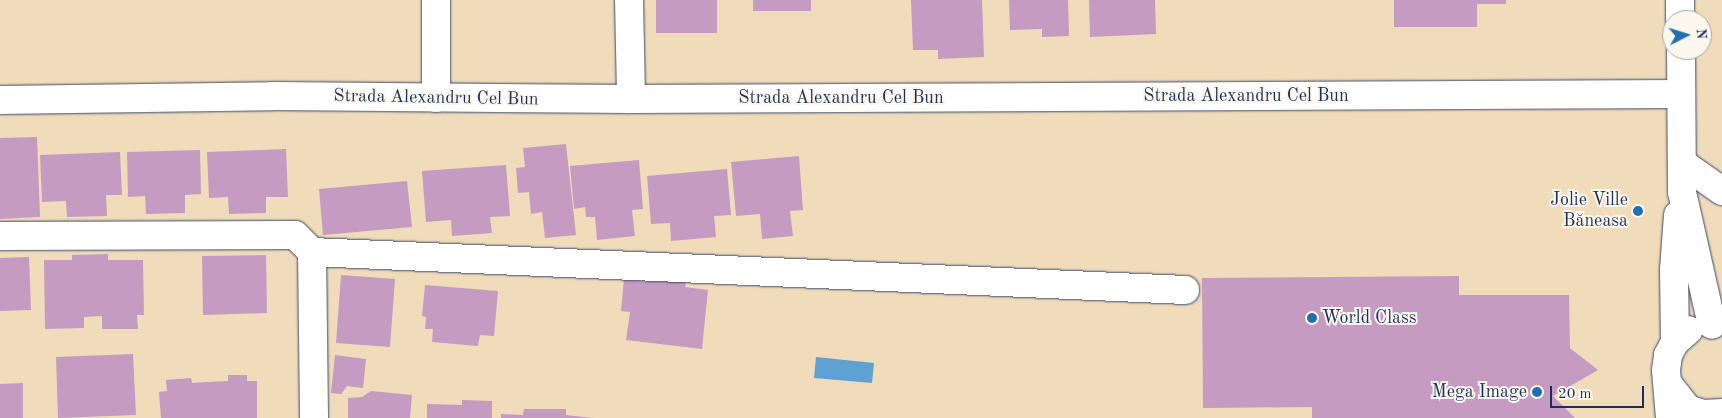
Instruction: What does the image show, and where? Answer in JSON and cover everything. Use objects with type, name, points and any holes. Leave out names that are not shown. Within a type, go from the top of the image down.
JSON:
[{"type":"street","points":[[436,0],[436,98]]},
{"type":"street","points":[[629,0],[631,99]]},
{"type":"street","points":[[1670,418],[1669,385],[1666,370],[1675,342],[1675,238],[1682,192],[1681,60]]},
{"type":"street","name":"Strada Alexandru Cel Bun","points":[[0,100],[1681,94]]},
{"type":"street","points":[[1682,163],[1722,191]]},
{"type":"street","points":[[1675,342],[1698,326],[1717,326],[1682,192]]},
{"type":"street","points":[[0,236],[295,235],[312,252],[1185,290]]},
{"type":"street","points":[[312,252],[314,418]]},
{"type":"street","points":[[1669,385],[1688,409],[1703,414],[1719,415]]},
{"type":"water","points":[[816,357],[874,363],[872,383],[814,378]]},
{"type":"building","points":[[656,0],[717,0],[717,33],[656,33]]},
{"type":"building","points":[[753,0],[811,0],[811,11],[753,11]]},
{"type":"building","points":[[911,0],[982,0],[984,57],[938,59],[938,50],[913,50]]},
{"type":"building","points":[[1009,0],[1068,0],[1069,36],[1042,37],[1042,29],[1010,30]]},
{"type":"building","points":[[1089,0],[1155,0],[1156,34],[1090,37]]},
{"type":"building","points":[[1394,0],[1506,0],[1506,4],[1477,4],[1477,27],[1394,27]]},
{"type":"building","points":[[37,137],[40,217],[0,219],[0,138]]},
{"type":"building","points":[[566,144],[576,235],[545,238],[542,212],[531,214],[529,192],[518,193],[516,168],[525,167],[523,148]]},
{"type":"building","points":[[286,149],[288,197],[266,197],[266,213],[229,214],[228,197],[209,198],[207,152]]},
{"type":"building","points":[[200,150],[201,194],[185,195],[185,213],[146,214],[145,196],[128,197],[127,152]]},
{"type":"building","points":[[120,152],[122,195],[106,195],[107,216],[67,217],[66,201],[42,202],[40,155]]},
{"type":"building","points":[[799,156],[803,210],[790,211],[793,236],[762,239],[760,214],[736,216],[731,162]]},
{"type":"building","points":[[639,160],[643,209],[632,210],[635,236],[597,240],[595,217],[586,217],[585,207],[574,209],[570,166]]},
{"type":"building","points":[[506,165],[510,216],[490,217],[492,233],[452,236],[451,220],[426,222],[422,171]]},
{"type":"building","points":[[727,169],[731,215],[714,216],[716,237],[671,241],[670,223],[651,224],[647,176]]},
{"type":"building","points":[[407,181],[412,227],[323,235],[319,189]]},
{"type":"building","points":[[108,254],[108,260],[143,260],[144,315],[137,315],[138,329],[102,329],[102,316],[84,317],[84,328],[45,329],[44,260],[72,260],[72,255]]},
{"type":"building","points":[[266,255],[267,313],[203,315],[202,256]]},
{"type":"building","points":[[29,257],[31,310],[0,311],[0,258]]},
{"type":"building","points":[[341,275],[395,279],[390,347],[336,343]]},
{"type":"building","points":[[1459,276],[1459,295],[1569,295],[1570,348],[1598,370],[1553,396],[1575,418],[1312,418],[1312,407],[1203,408],[1202,278]]},
{"type":"building","points":[[650,278],[686,282],[685,287],[708,290],[702,349],[626,340],[630,312],[621,311],[624,279],[647,282]]},
{"type":"building","points":[[425,285],[498,291],[494,336],[480,335],[478,346],[432,342],[433,329],[425,329],[426,317],[422,316]]},
{"type":"building","points":[[133,354],[136,415],[58,418],[56,357]]},
{"type":"building","points":[[335,355],[366,359],[363,388],[347,386],[341,394],[331,393]]},
{"type":"building","points":[[228,375],[247,375],[247,381],[257,381],[257,418],[161,418],[159,392],[167,391],[166,380],[191,378],[192,383],[228,381]]},
{"type":"building","points":[[23,383],[23,418],[0,418],[0,384]]},
{"type":"building","points":[[371,391],[412,395],[410,418],[348,418],[348,398],[362,397]]},
{"type":"building","points":[[462,400],[492,401],[492,418],[427,418],[427,404],[462,405]]},
{"type":"building","points":[[524,409],[566,409],[566,415],[593,418],[501,418],[501,414],[523,415]]},
{"type":"place","name":"Jolie Ville Băneasa","points":[[1638,211]]},
{"type":"place","name":"World Class","points":[[1312,318]]},
{"type":"place","name":"Mega Image","points":[[1537,392]]}]
